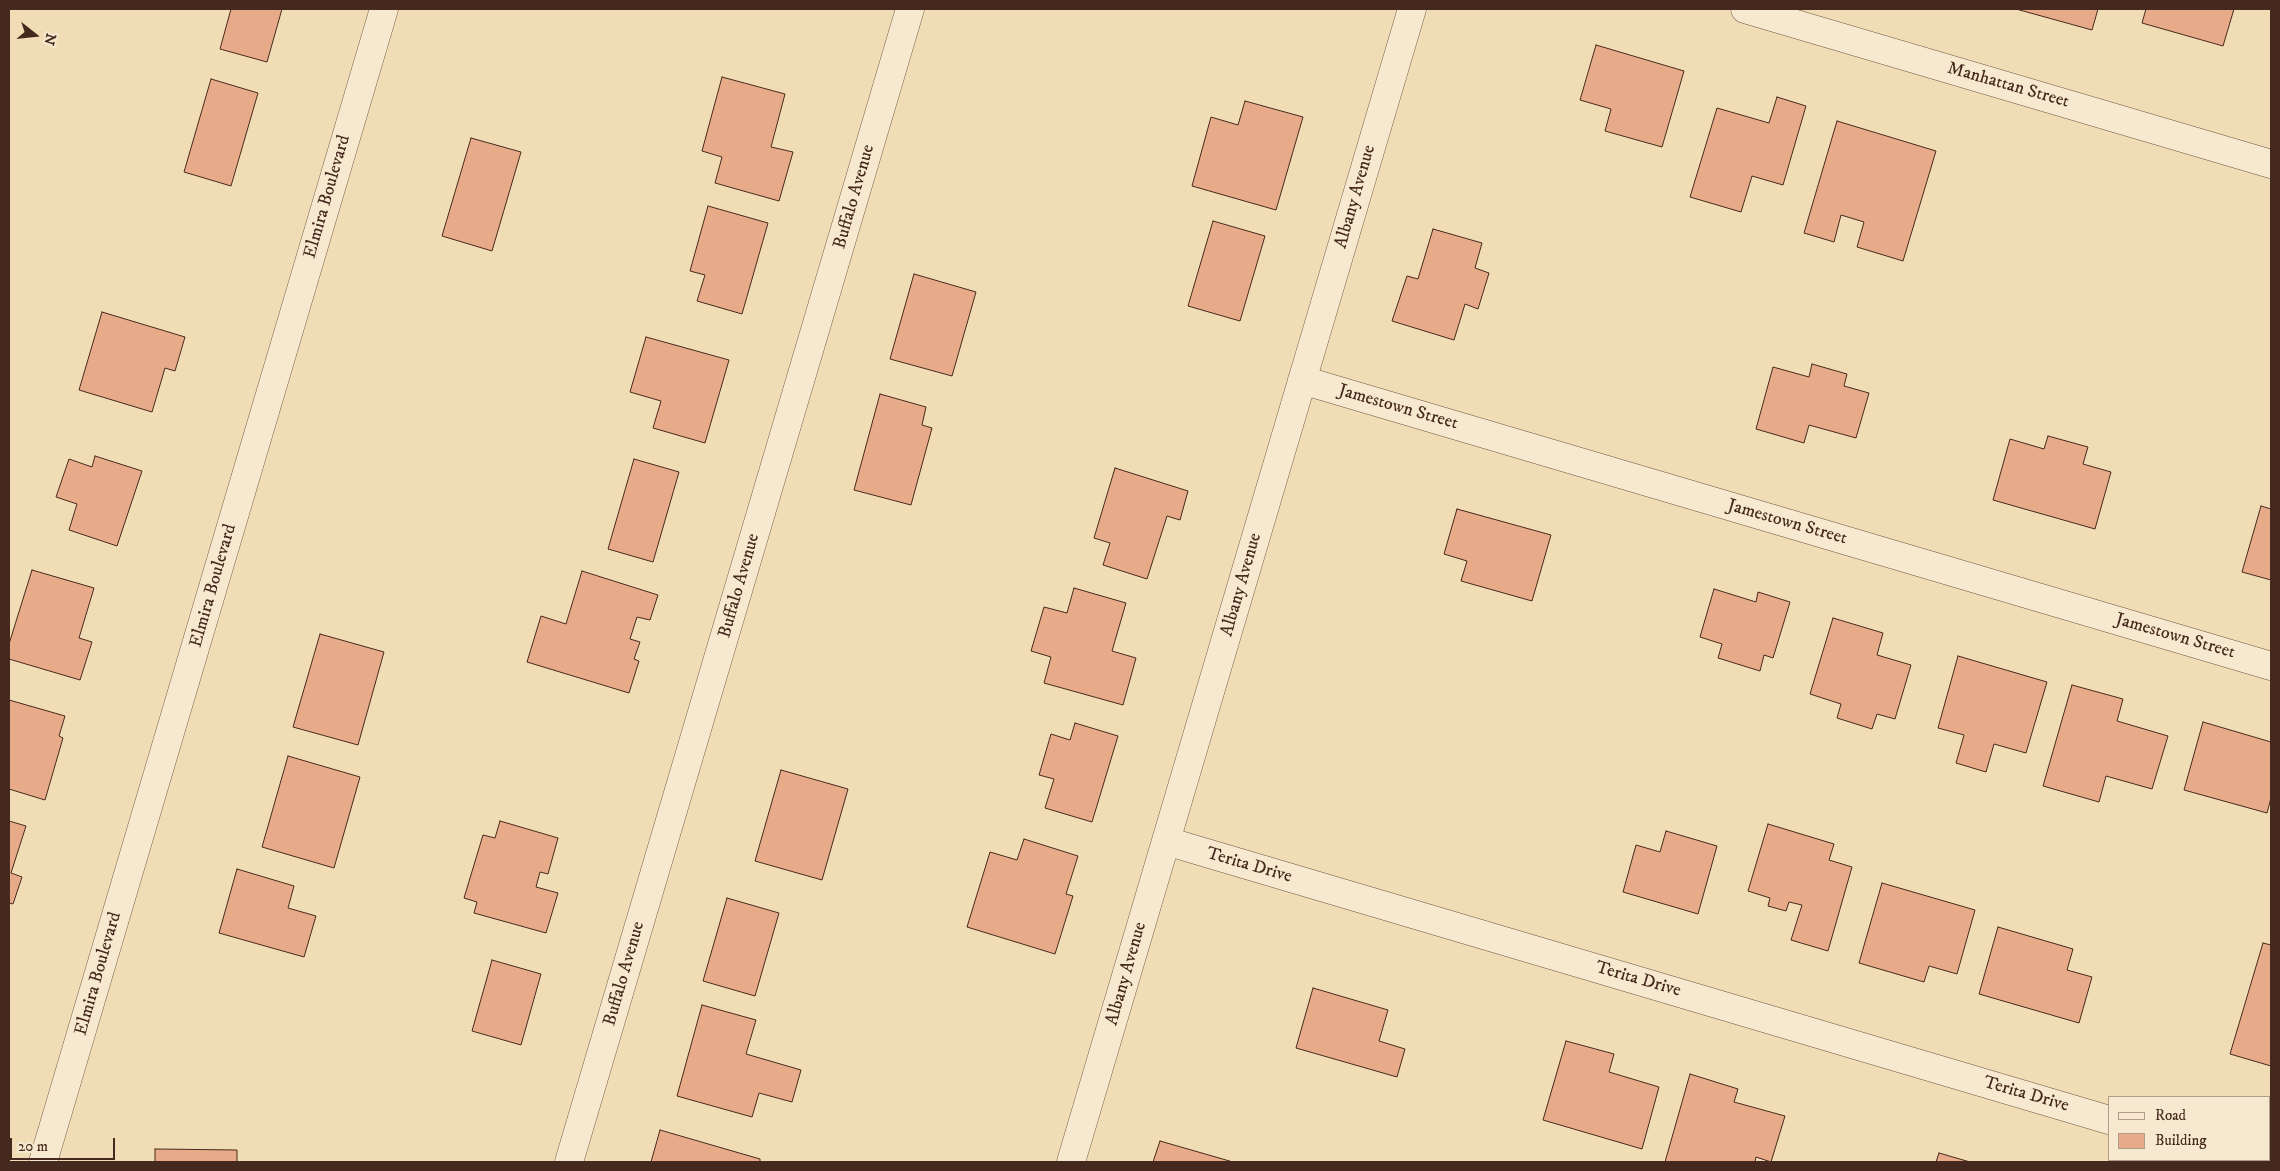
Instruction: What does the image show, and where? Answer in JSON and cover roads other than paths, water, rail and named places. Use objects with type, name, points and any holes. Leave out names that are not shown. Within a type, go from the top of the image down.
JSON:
[{"type":"street","name":"Elmira Boulevard","points":[[43,1162],[384,9]]},
{"type":"street","name":"Buffalo Avenue","points":[[569,1162],[910,9]]},
{"type":"street","name":"Albany Avenue","points":[[1071,1162],[1412,9]]},
{"type":"street","name":"Manhattan Street","points":[[1745,9],[2271,164]]},
{"type":"street","name":"Jamestown Street","points":[[1302,380],[2271,666]]},
{"type":"street","name":"Terita Drive","points":[[1166,841],[2108,1120]]}]
